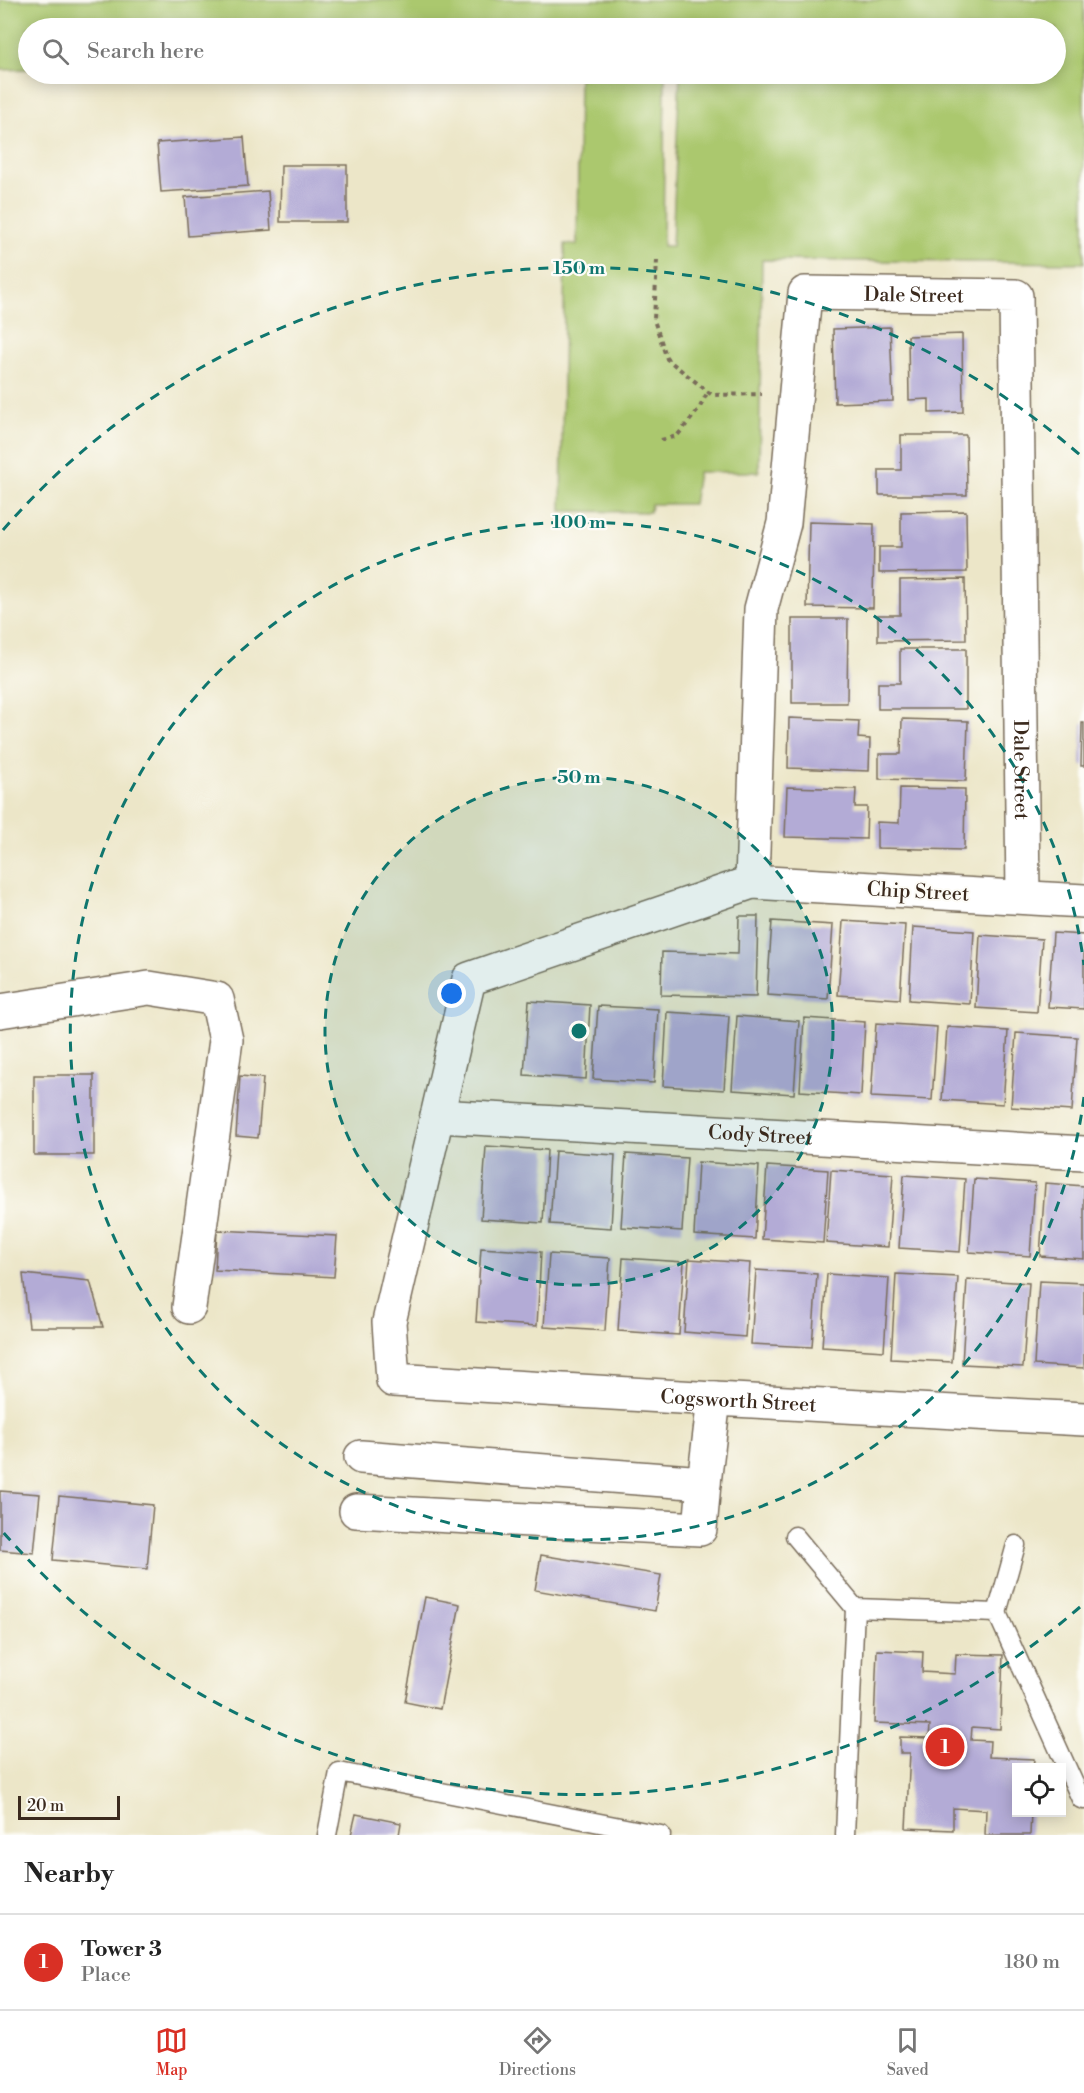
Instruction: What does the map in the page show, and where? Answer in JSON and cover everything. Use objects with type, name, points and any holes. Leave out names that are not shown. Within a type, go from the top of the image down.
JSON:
[{"type":"street","name":"Dale Street","points":[[752,882],[761,609],[784,523],[805,293],[1016,296],[1023,896]]},
{"type":"street","name":"Chip Street","points":[[752,882],[1084,901]]},
{"type":"street","points":[[436,1116],[469,980],[752,882]]},
{"type":"street","points":[[0,1011],[149,988],[217,999],[226,1040],[189,1307]]},
{"type":"street","name":"Cody Street","points":[[436,1116],[1084,1153]]},
{"type":"street","name":"Cogsworth Street","points":[[436,1116],[388,1322],[393,1380],[1084,1419]]},
{"type":"street","points":[[356,1511],[700,1529],[714,1399]]},
{"type":"street","points":[[362,1457],[704,1483]]},
{"type":"lane","points":[[795,1536],[855,1608],[845,1835]]},
{"type":"lane","points":[[1016,1545],[997,1613],[1081,1799],[1084,1800]]},
{"type":"lane","points":[[855,1608],[997,1613]]},
{"type":"lane","points":[[327,1835],[339,1772],[662,1835]]},
{"type":"path","points":[[657,260],[654,320],[667,359],[712,395],[796,394]]},
{"type":"path","points":[[661,440],[677,436],[699,409],[708,391]]},
{"type":"green space","points":[[0,0],[1084,0],[1084,263],[762,260],[759,472],[698,472],[693,504],[651,504],[650,512],[561,511],[565,244],[577,245],[579,84],[665,84],[663,246],[672,246],[680,84],[1066,84],[1066,18],[18,18],[18,69],[0,70]]},
{"type":"building","points":[[244,137],[248,186],[161,192],[157,143]]},
{"type":"building","points":[[281,165],[347,165],[347,222],[280,222]]},
{"type":"building","points":[[268,191],[271,230],[188,236],[185,197]]},
{"type":"building","points":[[890,327],[893,401],[835,403],[833,329]]},
{"type":"building","points":[[962,334],[963,412],[929,413],[929,399],[909,400],[908,336]]},
{"type":"building","points":[[901,435],[966,435],[967,495],[879,495],[879,470],[901,470]]},
{"type":"building","points":[[966,511],[967,572],[879,573],[879,547],[901,547],[901,512]]},
{"type":"building","points":[[809,522],[874,524],[873,608],[807,607]]},
{"type":"building","points":[[965,579],[966,640],[878,641],[878,615],[900,615],[900,580]]},
{"type":"building","points":[[792,619],[848,619],[847,703],[792,703]]},
{"type":"building","points":[[900,649],[966,649],[966,709],[878,709],[878,683],[900,683]]},
{"type":"building","points":[[789,718],[859,721],[858,738],[870,739],[869,771],[788,768]]},
{"type":"building","points":[[902,719],[968,721],[966,781],[879,779],[879,754],[901,754]]},
{"type":"building","points":[[1082,723],[1084,723],[1084,766],[1081,766]]},
{"type":"building","points":[[787,787],[856,789],[855,807],[867,807],[866,839],[785,837]]},
{"type":"building","points":[[900,788],[965,789],[964,850],[877,848],[877,822],[899,823]]},
{"type":"building","points":[[739,916],[758,916],[756,997],[661,995],[662,952],[738,954]]},
{"type":"building","points":[[772,921],[833,925],[828,999],[767,995]]},
{"type":"building","points":[[843,921],[905,925],[900,999],[838,995]]},
{"type":"building","points":[[913,927],[974,931],[970,1004],[909,1000]]},
{"type":"building","points":[[1053,933],[1084,935],[1084,1009],[1048,1007]]},
{"type":"building","points":[[980,935],[1042,939],[1037,1012],[976,1008]]},
{"type":"building","points":[[529,1001],[590,1005],[586,1079],[524,1075]]},
{"type":"building","points":[[598,1006],[658,1009],[654,1083],[593,1079]]},
{"type":"building","points":[[667,1012],[729,1016],[724,1090],[663,1086]]},
{"type":"building","points":[[737,1016],[799,1021],[794,1094],[732,1090]]},
{"type":"building","points":[[804,1018],[865,1022],[861,1095],[800,1091]]},
{"type":"building","points":[[876,1023],[937,1027],[932,1100],[871,1097]]},
{"type":"building","points":[[947,1027],[1008,1031],[1003,1104],[942,1100]]},
{"type":"building","points":[[1016,1033],[1077,1037],[1072,1111],[1011,1107]]},
{"type":"building","points":[[34,1075],[94,1075],[94,1155],[34,1155]]},
{"type":"building","points":[[240,1076],[263,1078],[258,1138],[236,1136]]},
{"type":"building","points":[[486,1146],[547,1150],[543,1223],[481,1219]]},
{"type":"building","points":[[555,1151],[615,1155],[611,1228],[550,1224]]},
{"type":"building","points":[[626,1154],[687,1158],[682,1231],[621,1227]]},
{"type":"building","points":[[698,1162],[759,1166],[755,1239],[694,1235]]},
{"type":"building","points":[[767,1166],[828,1170],[823,1243],[762,1239]]},
{"type":"building","points":[[831,1170],[893,1174],[888,1247],[826,1243]]},
{"type":"building","points":[[904,1175],[965,1179],[960,1252],[899,1248]]},
{"type":"building","points":[[974,1179],[1035,1183],[1030,1256],[969,1252]]},
{"type":"building","points":[[1045,1183],[1084,1186],[1084,1259],[1040,1256]]},
{"type":"building","points":[[217,1230],[337,1236],[334,1277],[215,1270]]},
{"type":"building","points":[[481,1248],[541,1252],[537,1326],[476,1322]]},
{"type":"building","points":[[549,1254],[610,1258],[605,1331],[544,1327]]},
{"type":"building","points":[[623,1258],[684,1262],[679,1335],[618,1331]]},
{"type":"building","points":[[689,1259],[750,1263],[745,1337],[684,1332]]},
{"type":"building","points":[[756,1270],[817,1274],[812,1347],[751,1344]]},
{"type":"building","points":[[23,1274],[90,1281],[103,1327],[29,1327]]},
{"type":"building","points":[[827,1274],[889,1278],[884,1351],[822,1347]]},
{"type":"building","points":[[896,1274],[958,1277],[952,1362],[891,1359]]},
{"type":"building","points":[[967,1279],[1029,1283],[1023,1367],[962,1364]]},
{"type":"building","points":[[1039,1281],[1084,1283],[1084,1368],[1034,1365]]},
{"type":"building","points":[[0,1491],[40,1494],[34,1553],[0,1550]]},
{"type":"building","points":[[59,1496],[153,1505],[147,1569],[53,1560]]},
{"type":"building","points":[[541,1555],[661,1575],[655,1611],[535,1590]]},
{"type":"building","points":[[425,1597],[460,1604],[440,1709],[405,1702]]},
{"type":"building","points":[[877,1650],[923,1652],[922,1672],[955,1674],[956,1654],[1003,1655],[1000,1729],[972,1727],[971,1740],[990,1741],[989,1757],[1034,1759],[1034,1763],[1012,1763],[1012,1817],[1031,1817],[1030,1835],[985,1835],[986,1810],[953,1808],[953,1830],[906,1828],[910,1753],[900,1753],[900,1737],[929,1738],[930,1725],[874,1723]]},
{"type":"building","points":[[356,1814],[401,1823],[399,1835],[351,1835]]},
{"type":"place","name":"Tower 3","points":[[945,1747]]}]
